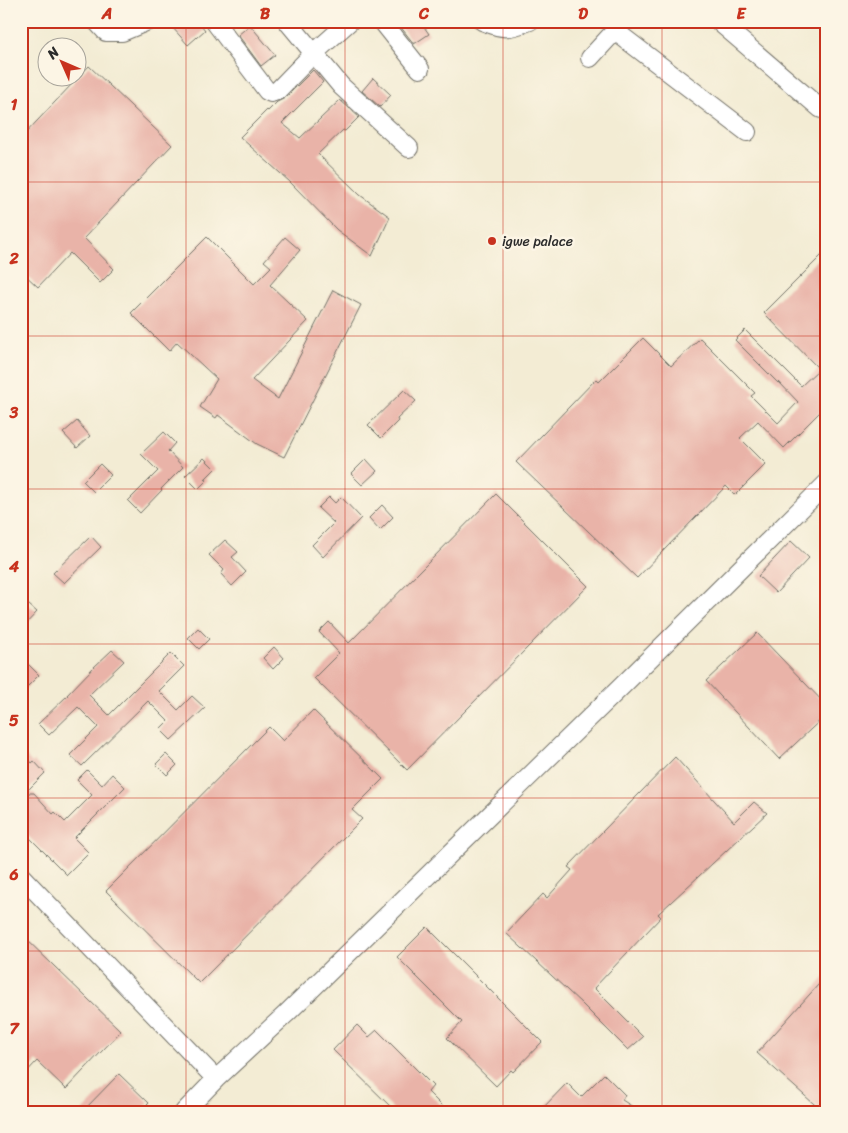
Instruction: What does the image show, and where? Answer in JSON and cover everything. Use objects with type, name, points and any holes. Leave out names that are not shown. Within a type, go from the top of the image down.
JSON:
[{"type":"street","points":[[96,21],[106,32],[122,32],[148,21]]},
{"type":"street","points":[[214,21],[267,91],[271,93],[277,92],[313,54],[350,21]]},
{"type":"street","points":[[287,21],[341,86],[409,148]]},
{"type":"street","points":[[382,21],[420,69]]},
{"type":"street","points":[[482,21],[495,26],[512,28],[530,21]]},
{"type":"street","points":[[718,21],[821,109]]},
{"type":"street","points":[[590,58],[619,26],[747,132]]},
{"type":"street","points":[[184,1112],[827,484]]},
{"type":"street","points":[[21,876],[216,1079]]},
{"type":"building","points":[[178,21],[198,21],[205,30],[188,45],[172,27]]},
{"type":"building","points":[[396,21],[420,21],[429,34],[414,44]]},
{"type":"building","points":[[250,25],[275,55],[261,66],[238,35]]},
{"type":"building","points":[[88,67],[172,145],[84,238],[114,269],[100,283],[70,253],[38,287],[21,271],[21,162],[27,156],[21,151],[21,138],[68,88],[88,88]]},
{"type":"building","points":[[313,70],[323,82],[282,123],[300,138],[340,100],[359,117],[318,154],[360,195],[390,217],[372,256],[337,230],[290,182],[240,137],[267,110],[285,98]]},
{"type":"building","points":[[373,78],[391,95],[380,107],[362,91]]},
{"type":"building","points":[[207,237],[254,284],[271,267],[264,261],[285,237],[300,250],[270,285],[308,321],[252,380],[278,399],[333,290],[361,305],[284,457],[257,444],[218,415],[216,418],[200,407],[217,379],[177,342],[169,351],[131,313]]},
{"type":"building","points":[[827,250],[827,405],[784,448],[758,421],[740,438],[766,464],[735,495],[726,486],[637,578],[516,462],[596,379],[599,382],[643,338],[671,366],[700,338],[755,393],[751,396],[778,423],[798,402],[735,340],[745,330],[801,386],[819,369],[764,313]]},
{"type":"building","points":[[404,390],[416,401],[381,438],[368,425]]},
{"type":"building","points":[[77,421],[90,436],[77,448],[63,433]]},
{"type":"building","points":[[164,432],[175,443],[168,451],[183,467],[140,513],[128,501],[158,471],[141,454]]},
{"type":"building","points":[[204,458],[215,469],[198,489],[185,476]]},
{"type":"building","points":[[366,459],[377,471],[362,485],[351,474]]},
{"type":"building","points":[[100,464],[111,475],[94,492],[83,481]]},
{"type":"building","points":[[496,494],[588,586],[407,770],[314,678],[339,653],[319,632],[329,622],[349,643]]},
{"type":"building","points":[[329,497],[335,503],[341,497],[361,518],[323,557],[312,545],[334,523],[318,508]]},
{"type":"building","points":[[382,505],[393,517],[380,530],[369,518]]},
{"type":"building","points":[[91,536],[101,547],[64,583],[53,573]]},
{"type":"building","points":[[225,540],[238,552],[232,557],[246,572],[232,586],[221,574],[224,570],[209,555]]},
{"type":"building","points":[[791,541],[809,558],[776,593],[758,576]]},
{"type":"building","points":[[21,598],[37,612],[21,629]]},
{"type":"building","points":[[198,628],[209,639],[199,649],[188,638]]},
{"type":"building","points":[[757,633],[827,706],[827,714],[779,759],[706,681]]},
{"type":"building","points":[[274,647],[284,658],[273,669],[263,658]]},
{"type":"building","points":[[112,650],[124,661],[89,695],[109,715],[171,653],[184,666],[159,691],[178,710],[192,696],[205,708],[171,740],[160,729],[168,721],[148,701],[82,766],[70,755],[98,727],[78,707],[49,735],[38,724]]},
{"type":"building","points":[[27,663],[39,675],[21,693],[21,669]]},
{"type":"building","points":[[313,710],[383,779],[352,810],[362,819],[199,983],[106,891],[269,727],[283,741]]},
{"type":"building","points":[[21,751],[45,773],[25,793],[34,793],[53,814],[55,812],[65,822],[92,795],[77,780],[87,770],[102,785],[112,774],[125,787],[74,838],[89,853],[67,875],[21,829]]},
{"type":"building","points":[[166,754],[177,765],[167,775],[156,764]]},
{"type":"building","points":[[675,757],[734,822],[754,802],[767,813],[658,914],[661,917],[594,988],[643,1037],[628,1050],[506,933],[543,894],[547,898],[572,870],[568,867]]},
{"type":"building","points":[[427,927],[542,1042],[513,1072],[511,1070],[496,1086],[447,1038],[462,1022],[397,957]]},
{"type":"building","points":[[21,934],[121,1031],[66,1089],[37,1061],[21,1078]]},
{"type":"building","points":[[827,975],[827,1112],[823,1112],[757,1053]]},
{"type":"building","points":[[357,1025],[369,1037],[377,1030],[433,1086],[428,1092],[448,1112],[396,1112],[333,1050]]},
{"type":"building","points":[[119,1074],[149,1103],[140,1112],[82,1112]]},
{"type":"building","points":[[604,1074],[625,1095],[622,1100],[641,1112],[539,1112],[567,1083],[581,1097]]},
{"type":"place","name":"igwe palace","points":[[492,241]]}]
